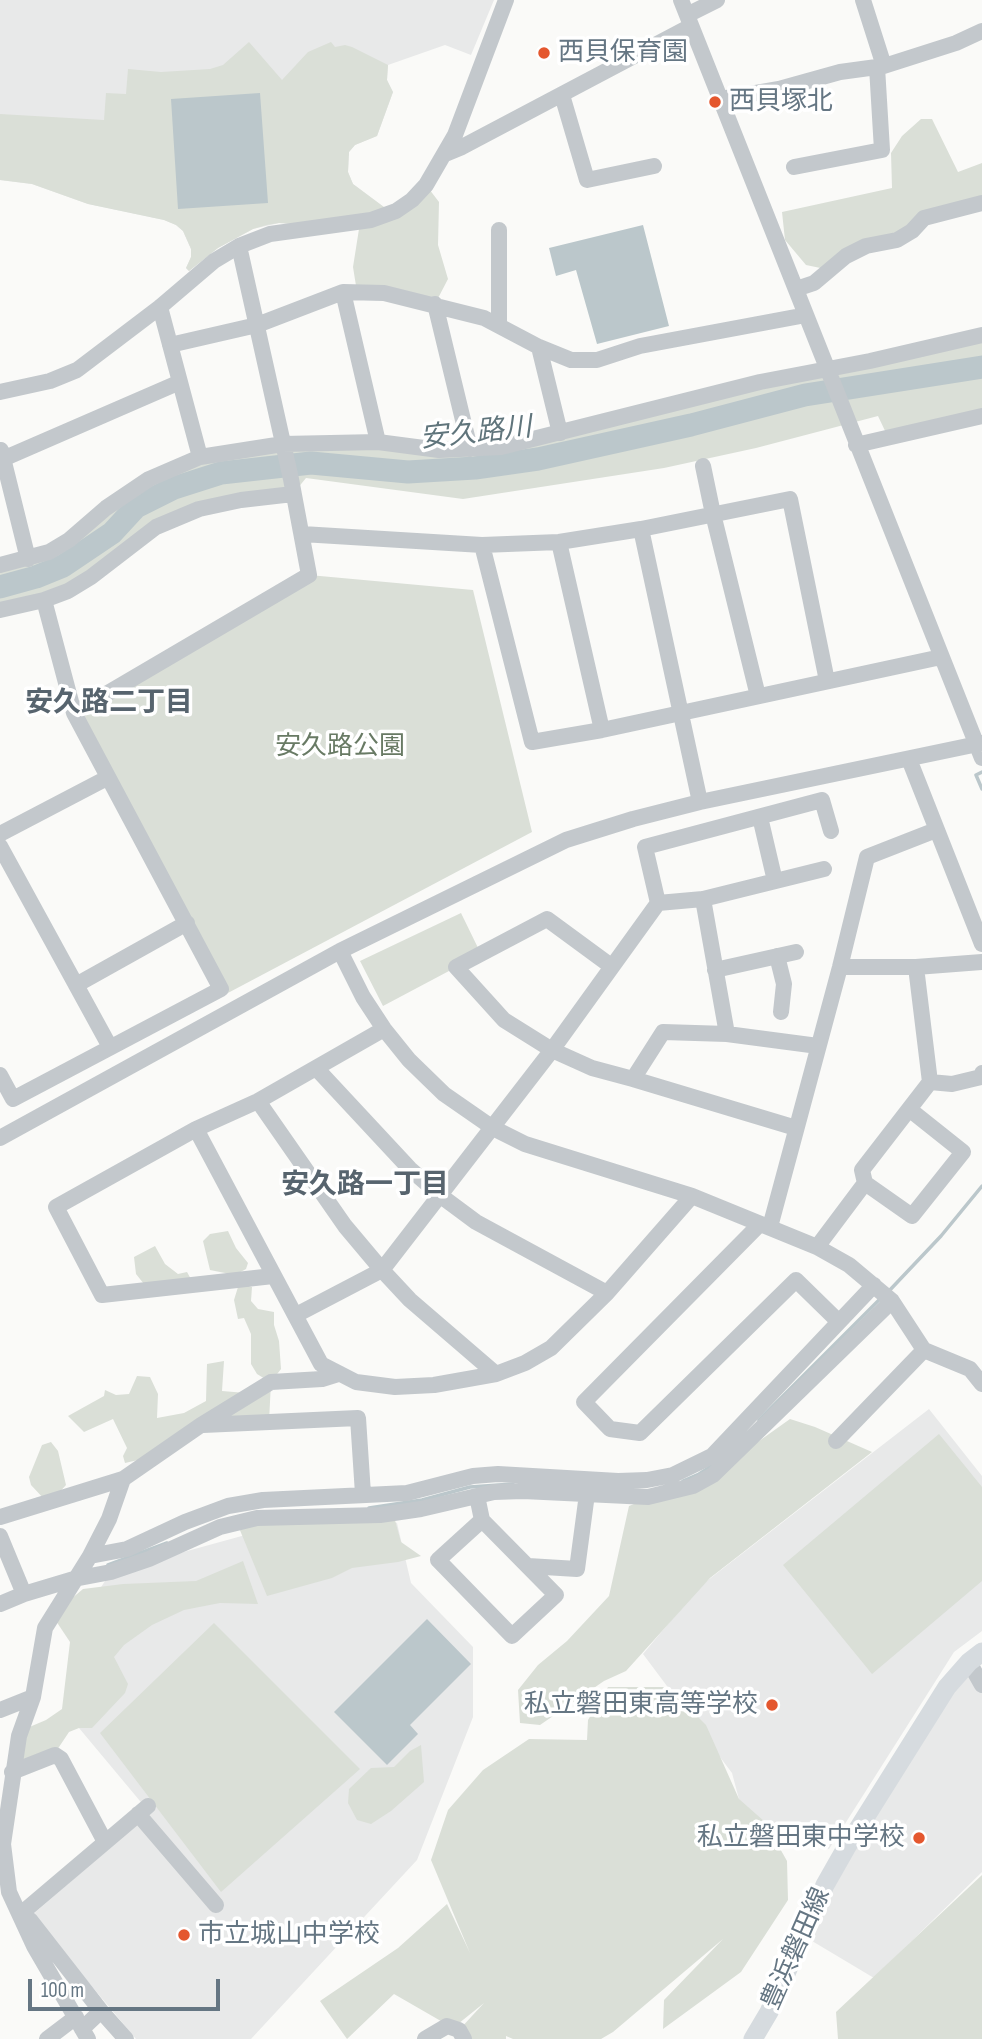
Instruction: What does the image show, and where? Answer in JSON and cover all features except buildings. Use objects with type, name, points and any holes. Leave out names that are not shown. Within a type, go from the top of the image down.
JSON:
[{"type":"main road","name":"豊浜磐田線","points":[[753,2039],[769,2012],[825,1885],[846,1848],[947,1688],[975,1657]]},
{"type":"street","points":[[0,392],[50,381],[77,370],[160,307],[214,261],[239,246],[270,234],[345,224],[387,215],[412,200],[426,185],[455,135],[506,0]]},
{"type":"street","points":[[445,154],[562,95],[687,14],[717,0]]},
{"type":"street","points":[[794,167],[882,150],[881,66],[863,0]]},
{"type":"street","points":[[0,1138],[340,951],[566,840],[700,802],[909,759],[980,748],[856,445],[687,14]]},
{"type":"street","points":[[721,99],[779,89],[840,72],[881,66],[956,43],[982,30]]},
{"type":"street","points":[[562,95],[587,180],[654,166]]},
{"type":"street","points":[[796,289],[814,283],[846,256],[866,246],[897,240],[912,231],[924,218],[982,203]]},
{"type":"street","points":[[499,230],[499,325]]},
{"type":"street","points":[[74,713],[309,575],[239,246]]},
{"type":"street","points":[[170,345],[257,325],[344,292],[384,293],[484,318],[539,347],[571,360],[597,360],[640,346],[806,315]]},
{"type":"street","points":[[344,292],[377,442]]},
{"type":"street","points":[[435,304],[470,449]]},
{"type":"street","points":[[160,307],[200,457]]},
{"type":"street","points":[[0,565],[49,552],[149,479],[200,457],[283,444],[377,442],[439,450],[501,447],[760,382],[827,370],[982,335]]},
{"type":"street","points":[[539,347],[560,433]]},
{"type":"street","points":[[28,559],[1,453],[180,382]]},
{"type":"street","points":[[856,445],[982,416]]},
{"type":"street","points":[[703,466],[758,695]]},
{"type":"street","points":[[0,610],[44,600],[68,591],[91,577],[156,527],[199,509],[292,486]]},
{"type":"street","points":[[302,534],[482,545],[559,542],[641,529],[790,499],[827,681]]},
{"type":"street","points":[[641,529],[700,802]]},
{"type":"street","points":[[559,542],[602,730]]},
{"type":"street","points":[[482,545],[532,742],[602,730],[941,657]]},
{"type":"street","points":[[0,1075],[13,1099],[221,989],[74,713],[44,600]]},
{"type":"street","points":[[909,759],[982,944]]},
{"type":"street","points":[[0,834],[107,778]]},
{"type":"street","points":[[658,903],[645,847],[822,800],[831,831]]},
{"type":"street","points":[[760,817],[775,881]]},
{"type":"street","points":[[839,1322],[796,1280],[640,1433],[610,1429],[584,1402],[765,1225],[796,1128],[867,858],[936,830]]},
{"type":"street","points":[[0,846],[110,1047]]},
{"type":"street","points":[[296,1315],[382,1270],[552,1050],[658,903],[703,899],[824,869]]},
{"type":"street","points":[[703,899],[727,1034]]},
{"type":"street","points":[[611,966],[547,919],[456,967],[504,1020],[552,1050],[592,1068],[796,1128]]},
{"type":"street","points":[[76,985],[187,923]]},
{"type":"street","points":[[340,951],[363,997],[409,1060],[444,1094],[493,1128],[525,1144],[692,1196],[817,1247],[849,1265],[892,1301],[924,1350],[976,1365],[982,1384]]},
{"type":"street","points":[[715,970],[796,952]]},
{"type":"street","points":[[777,956],[784,984],[781,1012]]},
{"type":"street","points":[[840,967],[916,967],[982,962]]},
{"type":"street","points":[[909,1109],[962,1152],[912,1216],[865,1183],[862,1170],[909,1109],[930,1082],[916,967]]},
{"type":"street","points":[[273,1276],[102,1295],[56,1207],[196,1129],[258,1101],[384,1029]]},
{"type":"street","points":[[633,1079],[663,1032],[727,1034],[818,1046]]},
{"type":"street","points":[[316,1069],[410,1169],[441,1196],[476,1222],[607,1293]]},
{"type":"street","points":[[930,1082],[952,1084],[981,1077],[982,1073]]},
{"type":"street","points":[[258,1101],[345,1226],[382,1270],[410,1300],[496,1374]]},
{"type":"street","points":[[196,1129],[321,1364],[356,1382],[395,1387],[434,1385],[496,1374],[525,1363],[551,1348],[607,1293],[692,1196]]},
{"type":"street","points":[[817,1247],[865,1183]]},
{"type":"street","points":[[0,1604],[74,1578],[111,1572],[149,1559],[220,1527],[257,1518],[380,1515],[421,1509],[494,1492],[587,1494],[673,1475],[712,1456],[874,1285]]},
{"type":"street","points":[[90,1556],[127,1549],[185,1522],[228,1506],[263,1500],[407,1493],[473,1476],[498,1474],[617,1488],[648,1497],[671,1493],[693,1486],[713,1475],[892,1301]]},
{"type":"street","points":[[836,1441],[924,1350]]},
{"type":"street","points":[[0,1517],[123,1479],[201,1425],[271,1382],[338,1374]]},
{"type":"street","points":[[201,1425],[358,1418],[363,1494]]},
{"type":"street","points":[[82,2028],[3,1891],[3,1844],[19,1736],[33,1697],[45,1628],[90,1556],[109,1519],[123,1479]]},
{"type":"street","points":[[527,1566],[577,1569],[587,1494]]},
{"type":"street","points":[[477,1496],[482,1520],[556,1595],[512,1636],[438,1560],[482,1520]]},
{"type":"street","points":[[309,1497],[309,1517]]},
{"type":"street","points":[[0,1536],[24,1594]]},
{"type":"street","points":[[975,1657],[982,1685]]},
{"type":"street","points":[[0,1710],[33,1697]]},
{"type":"street","points":[[12,1772],[55,1755],[61,1759],[105,1842]]},
{"type":"street","points":[[23,1912],[143,1810],[216,1905]]},
{"type":"street","points":[[3,1891],[126,2039]]},
{"type":"street","points":[[47,2039],[82,2028],[101,2011]]},
{"type":"street","points":[[425,2039],[447,2026],[459,2030],[464,2039]]},
{"type":"shaded area","points":[[0,0],[494,0],[471,55],[445,45],[388,65],[387,80],[393,92],[377,136],[355,145],[349,152],[348,172],[353,184],[392,213],[330,226],[279,223],[253,229],[218,248],[189,271],[186,268],[191,249],[183,231],[176,225],[88,204],[32,184],[0,180]]},
{"type":"shaded area","points":[[260,93],[268,203],[178,209],[171,99]]},
{"type":"shaded area","points":[[643,225],[669,326],[597,344],[576,270],[556,276],[549,248]]},
{"type":"shaded area","points":[[929,1409],[982,1476],[982,1631],[954,1652],[829,1849],[743,1814],[732,1773],[643,1654],[699,1587]]},
{"type":"shaded area","points":[[380,1515],[397,1523],[411,1583],[473,1647],[473,1717],[417,1860],[251,2039],[136,2039],[32,1915],[150,1813],[79,1728],[78,1622],[111,1572],[249,1534]]},
{"type":"shaded area","points":[[427,1619],[471,1664],[410,1725],[418,1734],[387,1765],[334,1712]]},
{"type":"shaded area","points":[[969,1662],[982,1685],[982,1872],[874,1978],[802,1935]]},
{"type":"green space","points":[[249,42],[282,80],[308,52],[331,42],[335,47],[352,47],[388,65],[387,80],[393,92],[377,136],[355,145],[349,152],[348,172],[353,184],[392,213],[426,185],[439,202],[438,245],[448,279],[435,304],[357,292],[353,267],[359,229],[279,223],[267,225],[253,229],[218,248],[189,271],[186,268],[191,249],[183,231],[176,225],[88,204],[32,184],[0,180],[0,114],[104,120],[106,93],[126,94],[128,69],[161,72],[210,69],[223,65]]},
{"type":"green space","points":[[921,119],[932,119],[958,172],[982,163],[982,204],[924,218],[830,270],[806,265],[785,240],[782,212],[892,188],[891,153],[902,136]]},
{"type":"green space","points":[[982,337],[982,413],[887,435],[878,416],[756,448],[664,468],[463,499],[306,478],[293,494],[199,509],[63,593],[0,608],[0,565],[55,549],[123,499],[200,457],[300,444],[461,451]]},
{"type":"green space","name":"安久路公園","points":[[309,575],[473,590],[532,832],[226,994],[74,713]]},
{"type":"green space","points":[[461,913],[481,954],[383,1006],[360,961]]},
{"type":"green space","points":[[228,1231],[236,1248],[248,1263],[246,1269],[235,1275],[210,1270],[203,1241],[210,1234]]},
{"type":"green space","points":[[155,1246],[165,1264],[178,1274],[187,1272],[192,1281],[144,1284],[136,1274],[134,1257]]},
{"type":"green space","points":[[238,1287],[252,1287],[251,1301],[258,1309],[274,1312],[281,1369],[271,1382],[269,1422],[200,1425],[147,1458],[125,1463],[123,1456],[127,1448],[113,1419],[84,1432],[68,1416],[104,1396],[105,1390],[116,1395],[129,1394],[137,1376],[150,1377],[158,1394],[157,1418],[184,1413],[206,1401],[207,1364],[224,1361],[222,1391],[246,1393],[270,1382],[257,1374],[251,1364],[251,1334],[244,1318],[238,1319],[234,1300]]},
{"type":"green space","points":[[790,1419],[872,1452],[710,1578],[626,1671],[604,1681],[540,1725],[520,1723],[518,1690],[538,1665],[567,1641],[609,1596],[629,1506],[717,1471]]},
{"type":"green space","points":[[939,1434],[982,1487],[982,1581],[872,1674],[783,1565]]},
{"type":"green space","points":[[51,1442],[58,1451],[66,1485],[57,1495],[45,1500],[31,1485],[29,1477],[42,1445]]},
{"type":"green space","points":[[393,1513],[401,1542],[421,1556],[352,1568],[332,1578],[267,1596],[237,1523]]},
{"type":"green space","points":[[243,1561],[258,1604],[220,1603],[184,1610],[152,1625],[124,1645],[114,1657],[128,1684],[125,1693],[92,1728],[79,1728],[69,1732],[57,1750],[12,1772],[20,1731],[46,1720],[62,1709],[70,1642],[52,1615],[83,1589],[123,1584],[196,1581]]},
{"type":"green space","points":[[214,1623],[360,1769],[221,1892],[100,1733]]},
{"type":"green space","points":[[608,1687],[668,1687],[706,1725],[739,1799],[765,1822],[787,1861],[788,1900],[741,1972],[663,2029],[664,2000],[723,1939],[613,2032],[601,2039],[513,2039],[506,2036],[506,2039],[464,2039],[459,2030],[484,2003],[453,2028],[394,1994],[347,2039],[320,2001],[398,1948],[447,1904],[470,1953],[431,1860],[448,1810],[483,1770],[529,1739],[587,1740],[588,1720]]},
{"type":"green space","points":[[421,1745],[424,1782],[391,1811],[371,1824],[357,1820],[348,1803],[349,1789],[371,1768],[394,1767],[410,1751]]},
{"type":"green space","points":[[982,1875],[982,2039],[838,2039],[836,2012]]},
{"type":"waterway","name":"安久路川","points":[[0,587],[63,566],[112,533],[136,507],[174,488],[221,473],[311,463],[408,472],[475,468],[538,459],[691,425],[805,395],[982,367]]},
{"type":"waterway","points":[[982,772],[976,775],[982,789]]},
{"type":"waterway","points":[[888,1292],[941,1236],[982,1186]]},
{"type":"waterway","points":[[759,1420],[882,1297]]},
{"type":"waterway","points":[[683,1481],[713,1465]]},
{"type":"waterway","points":[[369,1508],[422,1500],[470,1487],[513,1484]]},
{"type":"waterway","points":[[108,1565],[167,1543]]},
{"type":"place","name":"西貝保育園","points":[[544,53]]},
{"type":"place","name":"西貝塚北","points":[[715,102]]},
{"type":"place","name":"私立磐田東高等学校","points":[[772,1705]]},
{"type":"place","name":"私立磐田東中学校","points":[[919,1838]]},
{"type":"place","name":"市立城山中学校","points":[[184,1935]]},
{"type":"district","name":"安久路二丁目","points":[[109,704]]},
{"type":"district","name":"安久路一丁目","points":[[365,1186]]}]
